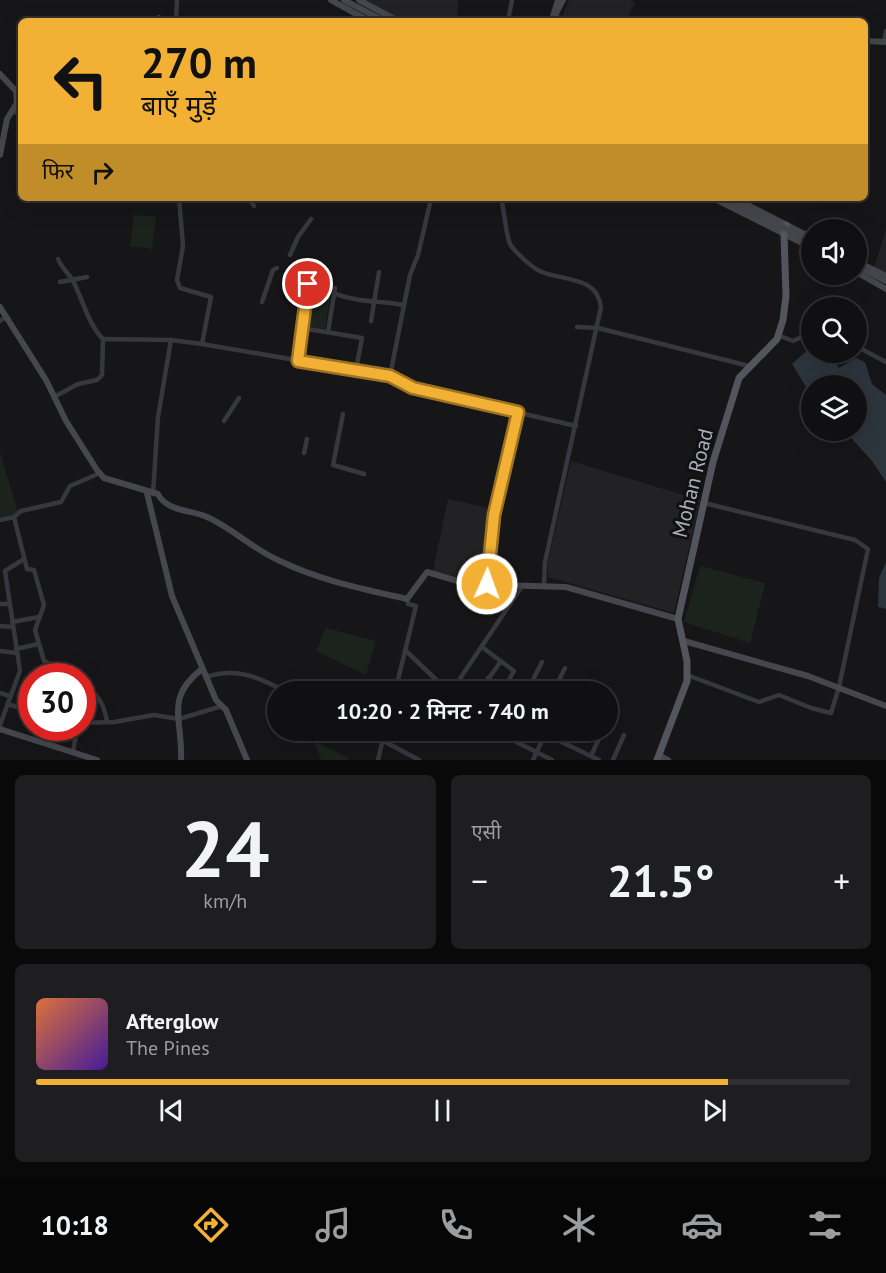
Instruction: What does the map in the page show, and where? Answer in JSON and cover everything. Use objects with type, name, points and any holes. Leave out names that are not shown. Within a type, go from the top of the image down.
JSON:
[{"type":"main road","points":[[778,335],[786,296],[784,234],[786,225]]},
{"type":"main road","name":"Mohan Road","points":[[658,758],[687,675],[684,641],[678,619],[713,462],[739,378],[778,335]]},
{"type":"street","points":[[176,18],[177,0]]},
{"type":"street","points":[[331,0],[364,18]]},
{"type":"street","points":[[344,0],[378,18]]},
{"type":"street","points":[[359,0],[392,18]]},
{"type":"street","points":[[509,18],[512,0]]},
{"type":"street","points":[[553,18],[558,0]]},
{"type":"street","points":[[554,18],[563,0]]},
{"type":"street","points":[[868,41],[885,42],[886,32]]},
{"type":"street","points":[[0,74],[16,91],[17,103],[17,113],[8,119],[0,155]]},
{"type":"street","points":[[178,201],[183,246],[177,280],[180,288],[211,297],[202,344]]},
{"type":"street","points":[[250,201],[254,206]]},
{"type":"street","points":[[390,376],[404,305],[430,201]]},
{"type":"street","points":[[502,201],[510,243],[540,272],[580,281],[591,287],[600,299],[598,328],[544,562],[544,585]]},
{"type":"street","points":[[719,201],[801,242]]},
{"type":"street","points":[[731,201],[801,235]]},
{"type":"street","points":[[740,201],[801,234]]},
{"type":"street","points":[[290,255],[298,237],[311,219]]},
{"type":"street","points":[[54,397],[78,384],[97,380],[102,375],[103,339],[81,301],[73,280],[63,270],[58,259]]},
{"type":"street","points":[[867,266],[886,276]]},
{"type":"street","points":[[262,302],[273,270],[277,268]]},
{"type":"street","points":[[371,321],[379,272]]},
{"type":"street","points":[[867,272],[886,281]]},
{"type":"street","points":[[60,282],[87,277]]},
{"type":"street","points":[[867,278],[886,288]]},
{"type":"street","points":[[298,361],[308,284],[335,288],[328,332]]},
{"type":"street","points":[[334,293],[349,299],[357,297],[404,305]]},
{"type":"street","points":[[0,307],[3,319],[104,478],[150,493],[176,508],[205,516],[276,560],[350,585],[407,598]]},
{"type":"street","points":[[577,327],[598,328],[749,366]]},
{"type":"street","points":[[302,328],[362,338],[356,370]]},
{"type":"street","points":[[778,335],[793,341],[801,337]]},
{"type":"street","points":[[103,339],[171,340],[390,376],[413,388],[576,426]]},
{"type":"street","points":[[171,340],[158,417],[150,493],[172,596],[202,669],[233,726],[247,760]]},
{"type":"street","points":[[867,352],[886,362]]},
{"type":"street","points":[[224,421],[239,398]]},
{"type":"street","points":[[487,584],[494,515],[518,412]]},
{"type":"street","points":[[343,414],[333,465],[364,474]]},
{"type":"street","points":[[304,453],[307,439]]},
{"type":"street","points":[[0,520],[61,502],[70,486],[100,473]]},
{"type":"street","points":[[687,675],[759,702],[779,695],[831,713],[839,687],[868,549],[855,540],[704,503]]},
{"type":"street","points":[[14,517],[27,568],[34,570],[44,605],[35,630],[44,661],[48,663]]},
{"type":"street","points":[[24,559],[5,571],[20,671],[0,727],[97,760]]},
{"type":"street","points":[[398,681],[416,606],[408,604],[407,598],[427,572],[468,584],[544,585],[573,589],[678,619]]},
{"type":"street","points":[[458,681],[524,585]]},
{"type":"street","points":[[0,604],[9,603]]},
{"type":"street","points":[[0,626],[39,617]]},
{"type":"street","points":[[684,641],[808,676],[886,706]]},
{"type":"street","points":[[0,651],[16,651],[38,644]]},
{"type":"street","points":[[482,647],[514,672],[509,681]]},
{"type":"street","points":[[405,650],[438,681]]},
{"type":"street","points":[[486,681],[501,661]]},
{"type":"street","points":[[532,681],[542,662]]},
{"type":"street","points":[[558,681],[565,668]]},
{"type":"street","points":[[181,760],[179,698],[183,687],[202,669]]},
{"type":"street","points":[[206,677],[222,672],[247,673],[267,682]]},
{"type":"street","points":[[488,678],[491,681]]},
{"type":"street","points":[[0,693],[10,696]]},
{"type":"street","points":[[96,696],[105,706],[107,721]]},
{"type":"street","points":[[7,705],[18,708]]},
{"type":"street","points":[[96,722],[153,715],[179,719],[222,706]]},
{"type":"street","points":[[613,760],[624,735]]},
{"type":"street","points":[[73,752],[75,741]]},
{"type":"street","points":[[378,760],[383,741]]},
{"type":"street","points":[[385,741],[419,760]]},
{"type":"street","points":[[518,741],[552,760]]},
{"type":"street","points":[[533,760],[542,741]]},
{"type":"street","points":[[560,741],[599,760]]},
{"type":"street","points":[[591,756],[598,741]]},
{"type":"street","points":[[658,758],[668,760]]},
{"type":"shaded area","points":[[362,0],[458,0],[457,18],[396,18]]},
{"type":"shaded area","points":[[569,0],[630,0],[635,2],[627,18],[561,18]]},
{"type":"shaded area","points":[[134,215],[156,217],[152,249],[130,246]]},
{"type":"shaded area","points":[[886,229],[886,274],[874,268]]},
{"type":"shaded area","points":[[311,288],[331,291],[325,329],[306,326]]},
{"type":"shaded area","points":[[801,356],[801,363],[836,363],[839,368],[848,363],[865,363],[872,384],[886,395],[886,482],[872,461],[854,441],[867,441],[867,375],[801,375],[801,379],[792,364]]},
{"type":"shaded area","points":[[0,452],[18,513],[0,518]]},
{"type":"shaded area","points":[[571,461],[700,500],[674,613],[548,577],[548,561]]},
{"type":"shaded area","points":[[448,499],[493,509],[485,580],[469,580],[433,571]]},
{"type":"shaded area","points":[[886,562],[886,609],[878,607],[879,578]]},
{"type":"shaded area","points":[[700,566],[765,583],[750,643],[684,622]]},
{"type":"shaded area","points":[[326,628],[376,641],[366,675],[316,651]]},
{"type":"shaded area","points":[[314,741],[348,758],[348,760],[321,760]]},
{"type":"route","points":[[308,284],[298,361],[390,376],[413,388],[518,412],[494,515],[487,584]]}]
